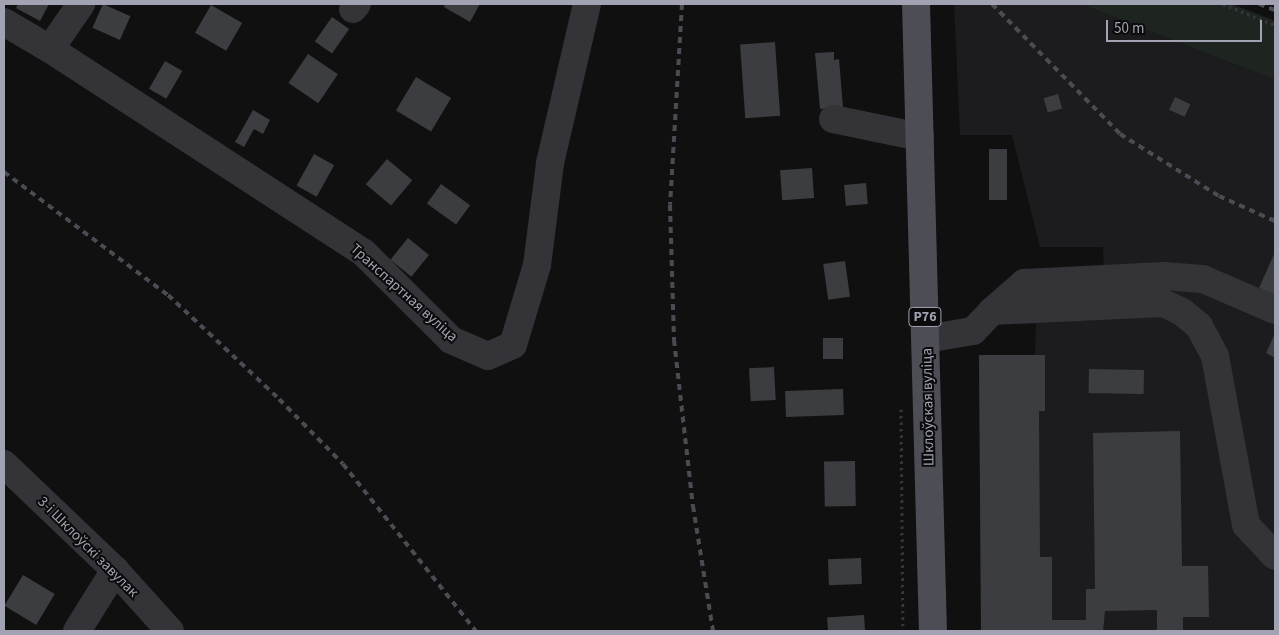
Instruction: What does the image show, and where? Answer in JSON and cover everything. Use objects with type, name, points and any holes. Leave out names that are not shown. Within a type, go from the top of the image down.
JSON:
[{"type":"main road","name":"Шклоўская вуліца","points":[[916,4],[933,631]]},
{"type":"street","points":[[50,49],[81,4]]},
{"type":"street","name":"Транспартная вуліца","points":[[4,22],[50,49],[364,253],[451,340],[488,356],[513,345],[537,265],[550,163],[587,4]]},
{"type":"street","points":[[833,119],[920,137]]},
{"type":"street","points":[[926,339],[973,330],[1024,283],[1163,276],[1203,279],[1275,310]]},
{"type":"street","points":[[992,311],[1163,303],[1199,326],[1215,356],[1246,525],[1275,556]]},
{"type":"street","name":"3-і Шклоўскі завулак","points":[[4,464],[115,570],[170,631]]},
{"type":"street","points":[[77,631],[115,570]]},
{"type":"path","points":[[1224,4],[1275,25]]},
{"type":"shaded area","points":[[954,4],[1081,4],[1275,80],[1275,631],[981,631],[979,355],[1035,355],[1036,322],[1097,320],[1097,271],[1104,271],[1103,247],[1040,247],[1012,135],[960,135]]},
{"type":"shaded area","points":[[1081,4],[1232,4],[1275,21],[1275,80]]},
{"type":"building","points":[[18,4],[49,4],[40,21],[16,8]]},
{"type":"building","points":[[103,4],[130,16],[120,40],[92,28]]},
{"type":"building","points":[[445,4],[480,4],[470,22],[444,7]]},
{"type":"building","points":[[211,5],[242,23],[226,51],[195,33]]},
{"type":"building","points":[[332,17],[349,29],[332,54],[315,42]]},
{"type":"building","points":[[775,42],[780,116],[745,118],[740,44]]},
{"type":"building","points":[[834,52],[834,60],[839,59],[843,107],[820,109],[815,53]]},
{"type":"building","points":[[308,54],[338,74],[318,103],[288,83]]},
{"type":"building","points":[[165,61],[182,71],[166,99],[149,89]]},
{"type":"building","points":[[416,77],[451,98],[431,132],[396,110]]},
{"type":"building","points":[[1058,94],[1062,108],[1048,113],[1044,98]]},
{"type":"building","points":[[1175,97],[1190,104],[1184,117],[1169,110]]},
{"type":"building","points":[[253,110],[270,120],[263,134],[254,129],[244,147],[235,142]]},
{"type":"building","points":[[989,149],[1007,149],[1007,200],[989,200]]},
{"type":"building","points":[[314,154],[334,165],[317,197],[297,185]]},
{"type":"building","points":[[387,159],[412,180],[391,205],[366,184]]},
{"type":"building","points":[[812,168],[814,198],[782,200],[780,170]]},
{"type":"building","points":[[866,183],[868,204],[846,206],[844,185]]},
{"type":"building","points":[[441,184],[470,205],[456,225],[427,203]]},
{"type":"building","points":[[408,238],[429,255],[411,277],[390,260]]},
{"type":"building","points":[[1275,252],[1275,295],[1259,288]]},
{"type":"building","points":[[845,261],[850,297],[828,300],[823,264]]},
{"type":"building","points":[[1275,333],[1275,358],[1266,353]]},
{"type":"building","points":[[823,338],[843,338],[843,359],[823,359]]},
{"type":"building","points":[[979,355],[1045,355],[1045,411],[1039,411],[1040,557],[1052,557],[1052,620],[1086,620],[1086,589],[1095,589],[1093,433],[1180,431],[1182,566],[1208,566],[1209,617],[1183,617],[1183,631],[1157,631],[1157,610],[1105,611],[1103,631],[981,631]]},
{"type":"building","points":[[774,367],[776,400],[751,401],[749,368]]},
{"type":"building","points":[[1089,369],[1144,370],[1144,394],[1089,393]]},
{"type":"building","points":[[843,389],[844,415],[786,417],[785,391]]},
{"type":"building","points":[[855,461],[856,506],[825,507],[824,462]]},
{"type":"building","points":[[861,558],[862,584],[829,585],[828,559]]},
{"type":"building","points":[[23,575],[55,594],[36,625],[4,606]]},
{"type":"building","points":[[864,615],[865,631],[828,631],[827,618]]},
{"type":"railway","points":[[682,4],[670,205],[674,340],[693,506],[713,631]]},
{"type":"railway","points":[[992,4],[1120,134],[1219,196],[1275,221]]},
{"type":"railway","points":[[1259,4],[1275,10]]},
{"type":"railway","points":[[4,172],[168,295],[279,399],[343,464],[476,631]]}]
